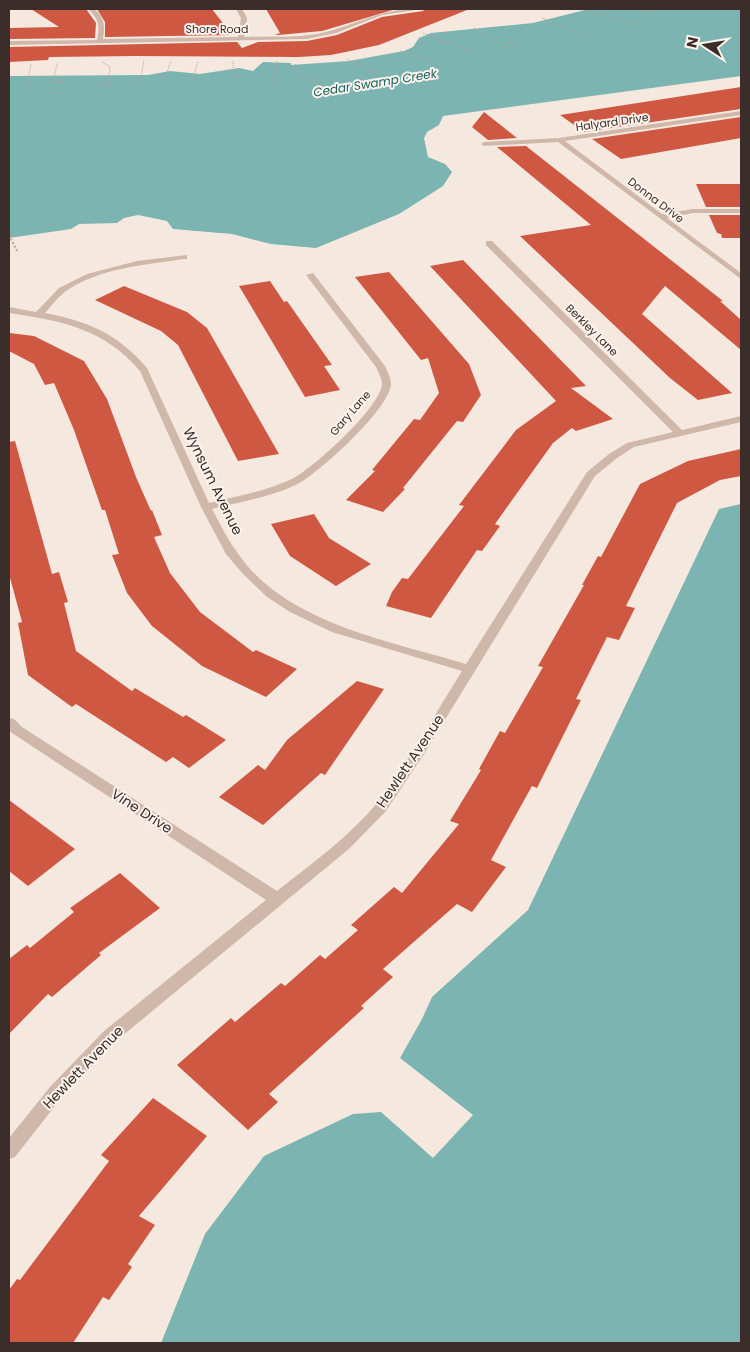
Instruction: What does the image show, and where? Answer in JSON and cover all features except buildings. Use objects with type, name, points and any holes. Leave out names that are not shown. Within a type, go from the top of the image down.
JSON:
[{"type":"street","points":[[90,9],[100,15],[103,23],[100,40]]},
{"type":"street","points":[[239,9],[244,18],[241,38]]},
{"type":"street","name":"Shore Road","points":[[9,43],[289,38],[334,32],[381,14],[420,9]]},
{"type":"street","name":"Halyard Drive","points":[[484,144],[559,140],[741,113]]},
{"type":"street","name":"Donna Drive","points":[[559,140],[660,218],[741,277]]},
{"type":"street","points":[[660,218],[694,211],[741,211]]},
{"type":"street","name":"Berkley Lane","points":[[489,243],[680,433]]},
{"type":"street","points":[[38,315],[62,290],[90,277],[118,268],[184,257]]},
{"type":"street","name":"Gary Lane","points":[[206,507],[266,492],[298,480],[322,463],[377,404],[386,386],[385,375],[380,366],[310,275]]},
{"type":"street","name":"Wynsum Avenue","points":[[9,310],[84,325],[111,338],[132,354],[144,370],[206,507],[232,554],[247,572],[270,594],[294,609],[336,629],[468,669]]},
{"type":"street","name":"Hewlett Avenue","points":[[9,1151],[56,1092],[110,1036],[345,844],[381,807],[417,754],[468,669],[591,474],[613,456],[631,445],[741,419]]},
{"type":"street","name":"Vine Drive","points":[[9,722],[17,730],[277,899]]},
{"type":"path","points":[[638,9],[654,12]]},
{"type":"path","points":[[582,10],[638,25]]},
{"type":"path","points":[[542,18],[588,38]]},
{"type":"path","points":[[474,28],[508,50]]},
{"type":"path","points":[[423,33],[471,51]]},
{"type":"path","points":[[498,44],[518,42]]},
{"type":"path","points":[[400,51],[433,62]]},
{"type":"path","points":[[347,59],[380,75]]},
{"type":"path","points":[[138,94],[144,60]]},
{"type":"path","points":[[162,84],[171,61]]},
{"type":"path","points":[[190,90],[198,61]]},
{"type":"path","points":[[233,61],[234,91]]},
{"type":"path","points":[[275,88],[277,61]]},
{"type":"path","points":[[50,90],[58,62]]},
{"type":"path","points":[[95,92],[96,85],[108,86],[110,67],[102,62]]},
{"type":"path","points":[[27,87],[31,64]]},
{"type":"path","points":[[295,64],[300,80],[325,80]]},
{"type":"path","points":[[52,83],[63,82],[61,90]]},
{"type":"path","points":[[9,235],[17,251]]},
{"type":"water","name":"Cedar Swamp Creek","points":[[589,9],[741,9],[741,76],[443,116],[439,125],[427,132],[424,138],[428,157],[445,164],[452,172],[443,186],[399,214],[316,248],[271,244],[232,234],[173,229],[167,221],[138,215],[124,218],[117,223],[79,224],[71,229],[9,238],[9,76],[148,75],[170,71],[200,74],[239,68],[253,71],[263,62],[291,63],[291,65],[349,61],[404,51],[413,47],[419,38],[431,33],[533,23]]},
{"type":"water","points":[[741,504],[741,1343],[161,1343],[205,1234],[264,1156],[353,1114],[381,1112],[433,1158],[473,1115],[400,1058],[432,997],[528,910],[719,509]]}]
